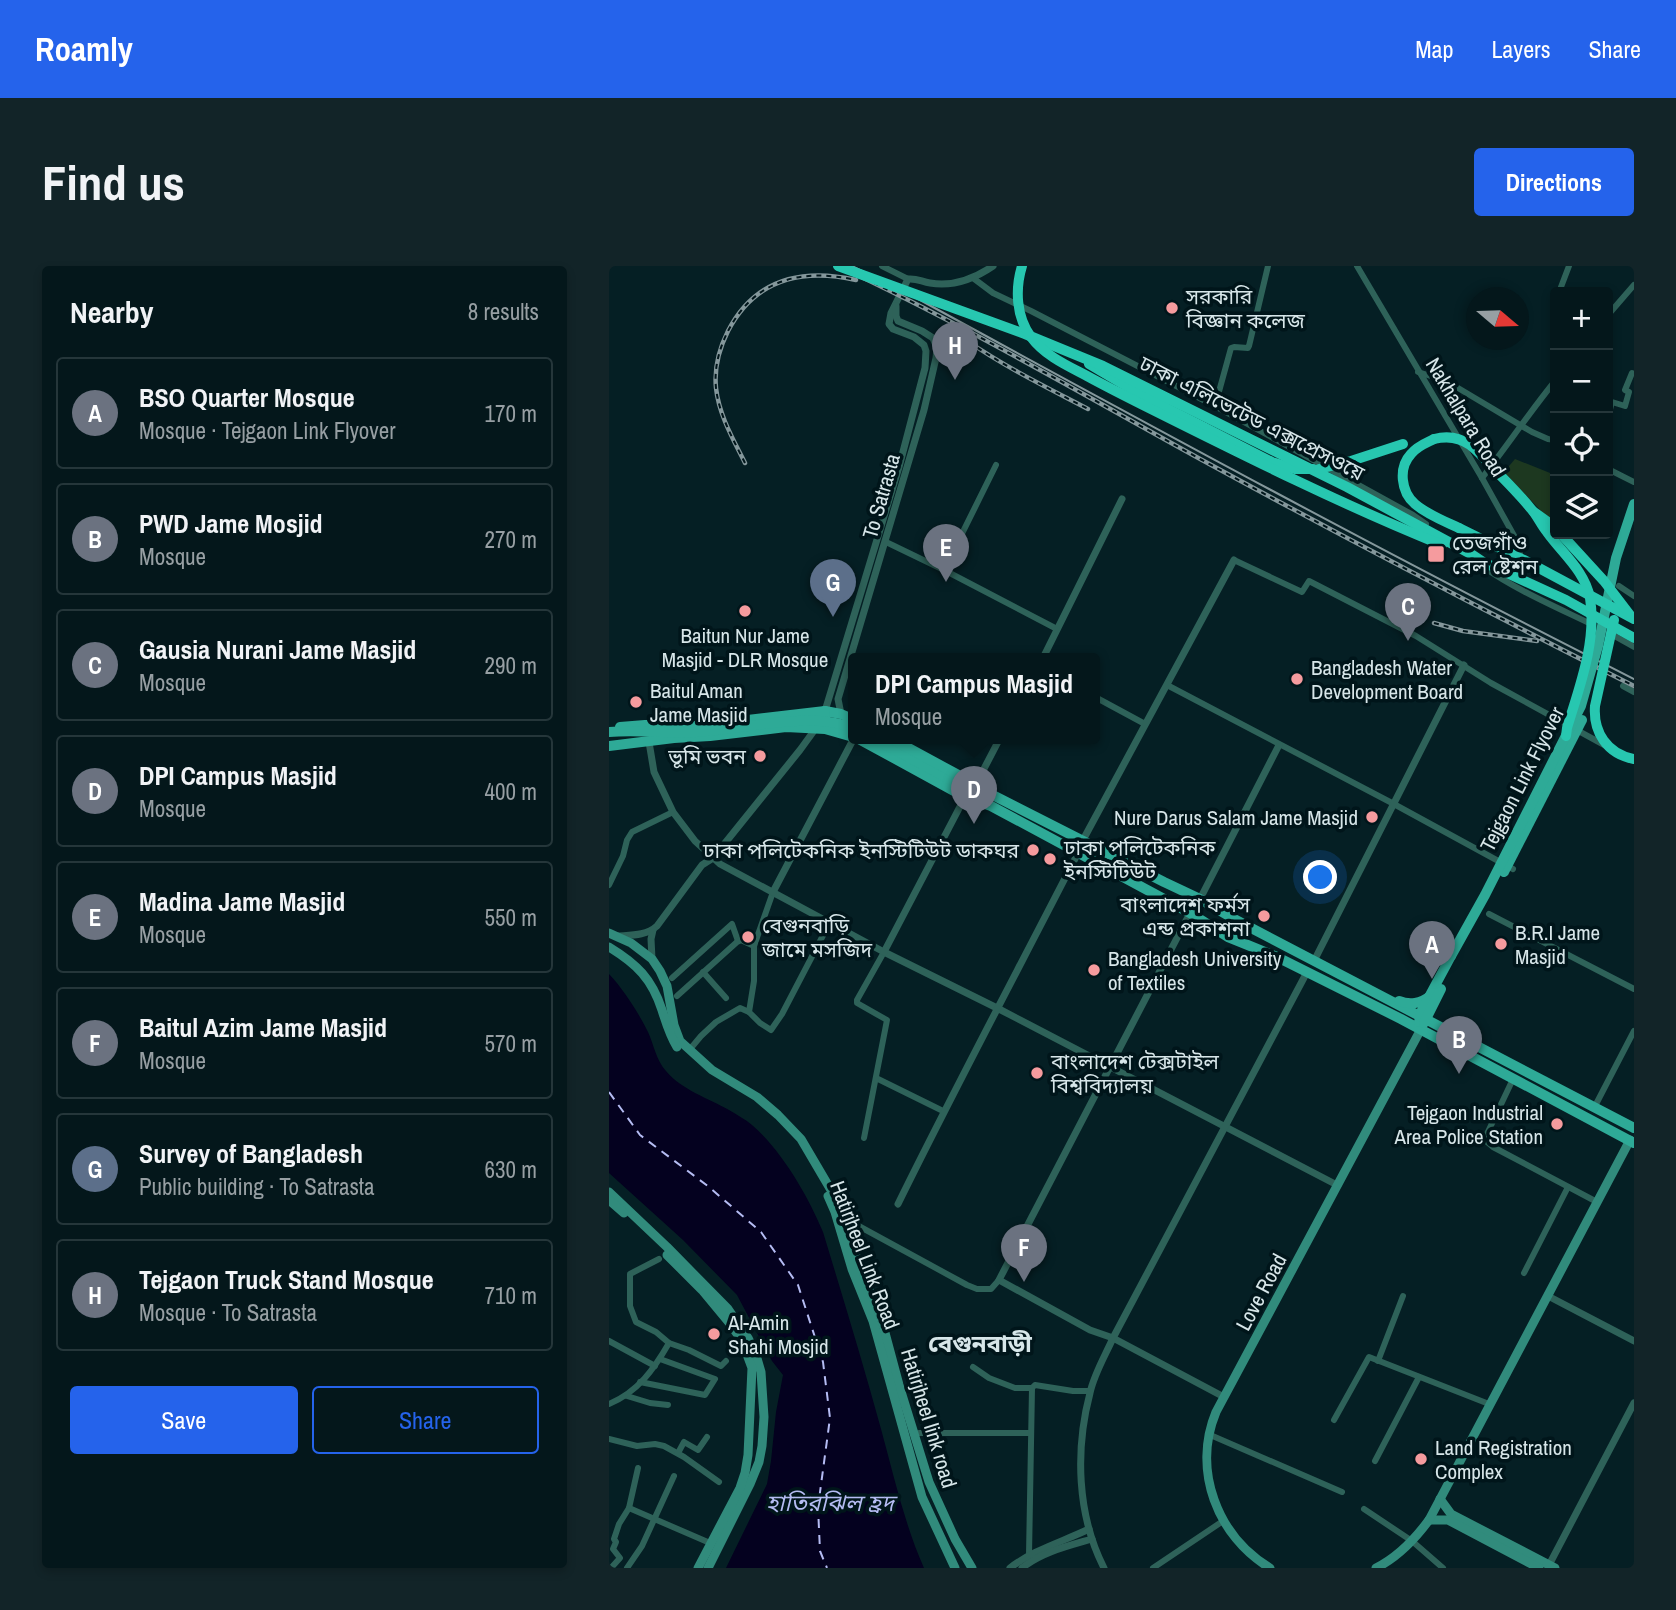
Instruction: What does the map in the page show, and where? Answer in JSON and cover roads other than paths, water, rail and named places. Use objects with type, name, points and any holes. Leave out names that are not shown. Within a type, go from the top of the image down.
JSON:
[{"type":"highway","name":"ঢাকা এলিভেটেড এক্সপ্রেসওয়ে","points":[[838,266],[1025,334],[1135,381],[1347,487],[1483,562],[1566,600],[1634,638]]},
{"type":"highway","points":[[1022,266],[1018,303],[1026,329],[1036,343],[1059,360],[1120,394],[1288,477],[1483,562]]},
{"type":"highway","points":[[1074,354],[1143,396],[1265,459],[1289,468],[1319,469],[1421,439],[1444,437],[1469,444],[1534,512],[1545,531],[1578,569],[1589,594],[1591,627],[1584,670],[1566,736]]},
{"type":"highway","points":[[1434,439],[1410,454],[1403,469],[1403,482],[1410,499],[1416,505],[1634,620]]},
{"type":"highway","points":[[1534,512],[1550,523]]},
{"type":"highway","points":[[1566,539],[1604,581],[1634,620]]},
{"type":"highway","points":[[1617,587],[1616,610],[1595,706],[1595,719],[1608,746],[1617,753],[1634,759]]},
{"type":"main road","name":"Tejgaon Link Flyover","points":[[1454,958],[1581,706],[1604,621],[1616,558],[1634,504]]},
{"type":"main road","name":"Tejgaon Link Flyover","points":[[1422,1022],[1432,998],[1536,812],[1583,718],[1605,648],[1622,558],[1634,520]]},
{"type":"main road","points":[[810,728],[825,711]]},
{"type":"main road","points":[[825,711],[824,723],[831,730]]},
{"type":"main road","points":[[609,731],[645,725],[715,725],[825,711],[848,717]]},
{"type":"main road","points":[[806,713],[810,728]]},
{"type":"main road","points":[[841,715],[848,727]]},
{"type":"main road","points":[[609,731],[695,733],[813,720],[834,722],[848,732]]},
{"type":"main road","points":[[609,740],[641,736],[710,736],[790,727],[848,734]]},
{"type":"main road","points":[[609,746],[669,737]]},
{"type":"main road","points":[[869,744],[965,797],[991,806],[1190,913],[1228,937],[1277,957],[1401,1019],[1437,1025],[1634,1128]]},
{"type":"main road","points":[[885,744],[1205,901],[1369,990],[1498,1071],[1632,1142],[1597,1202],[1429,1520],[1412,1541],[1376,1568]]},
{"type":"main road","points":[[901,744],[967,780],[969,786]]},
{"type":"main road","points":[[1190,913],[1207,913],[1210,908],[1205,901]]},
{"type":"main road","points":[[1214,928],[1214,920],[1217,918],[1225,916],[1234,919]]},
{"type":"main road","name":"Hatirjheel Link Road","points":[[613,934],[652,959],[660,971],[667,986],[678,1038],[697,1061],[757,1097]]},
{"type":"main road","name":"Hatirjheel Link Road","points":[[609,947],[641,970],[654,988],[676,1045],[716,1077],[750,1096],[777,1118],[795,1138],[835,1212],[852,1269],[873,1321],[922,1497],[955,1568]]},
{"type":"main road","points":[[1369,990],[1377,989],[1400,1002],[1410,1004],[1432,998],[1437,1025]]},
{"type":"main road","points":[[1390,1087],[1392,1073],[1411,1038],[1401,1019]]},
{"type":"main road","name":"Love Road","points":[[1270,1568],[1247,1550],[1223,1521],[1213,1500],[1206,1467],[1208,1434],[1216,1412],[1422,1022]]},
{"type":"main road","points":[[1498,1071],[1503,1061]]},
{"type":"main road","name":"Hatirjheel link road","points":[[757,1097],[801,1139],[838,1202],[860,1268],[881,1318],[929,1482],[955,1539],[972,1568]]},
{"type":"main road","points":[[609,1192],[728,1308],[748,1338],[759,1362],[763,1390],[762,1446],[755,1473],[708,1568]]},
{"type":"main road","points":[[609,1200],[716,1306],[742,1342],[755,1379],[755,1473]]},
{"type":"main road","points":[[698,1568],[740,1488],[745,1473],[752,1368]]},
{"type":"main road","points":[[1440,1499],[1449,1517]]},
{"type":"main road","points":[[1429,1520],[1449,1517],[1548,1567]]},
{"type":"street","points":[[882,266],[908,279],[949,284],[973,278],[993,266]]},
{"type":"street","points":[[1215,406],[1231,348],[1249,346],[1268,266]]},
{"type":"street","name":"Nakhalpara Road","points":[[1357,266],[1482,478],[1521,551],[1520,584],[1525,591]]},
{"type":"street","points":[[1560,287],[1569,266]]},
{"type":"street","points":[[973,278],[993,293],[1215,406],[1413,515],[1493,574],[1605,630],[1634,648]]},
{"type":"street","points":[[825,711],[878,539],[925,368],[924,345],[890,327],[889,319],[908,279]]},
{"type":"street","points":[[1613,309],[1634,285]]},
{"type":"street","points":[[896,305],[898,321],[929,335],[935,342],[937,352],[926,351]]},
{"type":"street","name":"To Satrasta","points":[[852,653],[925,410],[937,352]]},
{"type":"street","points":[[1418,372],[1453,385],[1550,439]]},
{"type":"street","points":[[1609,413],[1612,402],[1625,406],[1632,393],[1625,390],[1632,373]]},
{"type":"street","points":[[1482,478],[1550,388]]},
{"type":"street","points":[[915,408],[925,410]]},
{"type":"street","points":[[944,570],[996,465]]},
{"type":"street","points":[[1613,472],[1634,482]]},
{"type":"street","points":[[1045,653],[1122,499]]},
{"type":"street","points":[[1605,630],[1619,556],[1634,514]]},
{"type":"street","points":[[878,539],[1057,629]]},
{"type":"street","points":[[1083,840],[1234,559],[1302,592],[1309,581],[1416,636],[1533,707],[1634,759]]},
{"type":"street","points":[[1617,587],[1634,596]]},
{"type":"street","points":[[1314,961],[1464,665]]},
{"type":"street","name":"To Satrasta","points":[[841,715],[838,699],[848,666]]},
{"type":"street","points":[[1167,685],[1513,869]]},
{"type":"street","points":[[1623,686],[1634,692]]},
{"type":"street","points":[[1100,700],[1145,724]]},
{"type":"street","points":[[790,727],[801,734],[803,742],[800,750]]},
{"type":"street","points":[[613,934],[642,934],[653,930],[663,920],[701,867],[713,858],[800,750],[810,728]]},
{"type":"street","points":[[649,742],[654,772],[673,812],[700,847],[730,870],[1337,1185]]},
{"type":"street","points":[[748,1012],[754,981],[754,946],[773,892],[850,744]]},
{"type":"street","points":[[969,786],[996,744]]},
{"type":"street","points":[[1205,901],[1279,745]]},
{"type":"street","points":[[864,1138],[887,1020],[857,1003],[857,1000],[965,797]]},
{"type":"street","points":[[609,885],[632,832],[673,812]]},
{"type":"street","points":[[700,847],[703,857],[701,867]]},
{"type":"street","points":[[898,1204],[943,1111],[999,1009],[1078,853]]},
{"type":"street","points":[[844,1218],[967,1285],[977,1289],[991,1289],[999,1280],[1190,913]]},
{"type":"street","points":[[1489,914],[1634,989]]},
{"type":"street","points":[[691,1048],[716,1023],[740,1008],[771,1030],[830,922]]},
{"type":"street","points":[[672,978],[732,924],[738,941]]},
{"type":"street","points":[[652,959],[653,930]]},
{"type":"street","points":[[677,996],[738,941],[754,946]]},
{"type":"street","points":[[703,972],[726,998]]},
{"type":"street","points":[[1104,1568],[1089,1529],[1081,1463],[1082,1435],[1090,1391],[1112,1338],[1307,972]]},
{"type":"street","points":[[1594,1108],[1634,1031]]},
{"type":"street","points":[[876,1078],[943,1111]]},
{"type":"street","points":[[1513,1079],[1486,1136],[1487,1142],[1597,1202]]},
{"type":"street","points":[[1524,1273],[1568,1187]]},
{"type":"street","points":[[659,1259],[630,1274],[630,1306],[636,1322],[656,1332],[669,1343],[721,1366],[726,1361]]},
{"type":"street","points":[[999,1280],[1224,1397]]},
{"type":"street","points":[[1378,1361],[1403,1296]]},
{"type":"street","points":[[1548,1296],[1634,1341]]},
{"type":"street","points":[[609,1342],[655,1366]]},
{"type":"street","points":[[609,1404],[627,1396],[655,1366],[669,1343]]},
{"type":"street","points":[[1335,1420],[1369,1357],[1489,1404]]},
{"type":"street","points":[[640,1382],[705,1395],[715,1379],[660,1359]]},
{"type":"street","points":[[973,1367],[989,1378],[1015,1388],[1032,1388],[1035,1385],[1090,1391]]},
{"type":"street","points":[[1375,1461],[1419,1377]]},
{"type":"street","points":[[1029,1555],[1032,1388]]},
{"type":"street","points":[[627,1396],[668,1405]]},
{"type":"street","points":[[1548,1567],[1634,1403]]},
{"type":"street","points":[[919,1433],[1031,1433]]},
{"type":"street","points":[[1208,1434],[1342,1492]]},
{"type":"street","points":[[678,1453],[684,1442],[698,1451],[707,1437]]},
{"type":"street","points":[[609,1439],[637,1446],[664,1446],[719,1482]]},
{"type":"street","points":[[611,1568],[620,1558],[613,1549],[614,1539],[629,1508],[638,1468]]},
{"type":"street","points":[[627,1568],[642,1546],[674,1476]]},
{"type":"street","points":[[629,1508],[710,1542]]},
{"type":"street","points":[[1364,1509],[1412,1541],[1443,1568]]},
{"type":"street","points":[[1072,1537],[1086,1514]]},
{"type":"street","points":[[1153,1568],[1223,1521]]},
{"type":"street","points":[[1010,1568],[1029,1555],[1089,1529]]},
{"type":"street","points":[[1022,1568],[1057,1549],[1092,1539]]},
{"type":"water","name":"হাতিরঝিল হ্রদ","points":[[609,974],[640,1017],[660,1062],[672,1078],[752,1125],[784,1161],[810,1204],[823,1232],[905,1517],[924,1568],[726,1568],[767,1484],[783,1375],[772,1361],[737,1295],[683,1240],[609,1173]]},
{"type":"tram line","points":[[852,266],[909,294],[1361,538],[1634,679]]},
{"type":"railway","points":[[838,266],[976,335],[1309,518],[1634,686]]},
{"type":"railway","points":[[745,463],[723,417],[716,388],[718,359],[728,331],[752,299],[782,282],[817,276],[856,280]]},
{"type":"railway","points":[[969,342],[1088,409]]},
{"type":"railway","points":[[1434,623],[1463,631],[1537,641]]},
{"type":"place","name":"সরকারি বিজ্ঞান কলেজ","points":[[1172,308]]},
{"type":"place","name":"Tejgaon Truck Stand Mosque","points":[[955,380]]},
{"type":"place","name":"তেজগাঁও রেল ষ্টেশন","points":[[1436,554]]},
{"type":"place","name":"Madina Jame Masjid","points":[[946,582]]},
{"type":"place","name":"Baitun Nur Jame Masjid - DLR Mosque","points":[[745,611]]},
{"type":"place","name":"Survey of Bangladesh","points":[[833,617]]},
{"type":"place","name":"Gausia Nurani Jame Masjid","points":[[1408,641]]},
{"type":"place","name":"Bangladesh Water Development Board","points":[[1297,679]]},
{"type":"place","name":"Baitul Aman Jame Masjid","points":[[636,702]]},
{"type":"place","name":"ভূমি ভবন","points":[[760,756]]},
{"type":"place","name":"Nure Darus Salam Jame Masjid","points":[[1372,817]]},
{"type":"place","name":"DPI Campus Masjid","points":[[974,824]]},
{"type":"place","name":"ঢাকা পলিটেকনিক ইনস্টিটিউট ডাকঘর","points":[[1033,850]]},
{"type":"place","name":"ঢাকা পলিটেকনিক ইনস্টিটিউট","points":[[1050,859]]},
{"type":"place","name":"বাংলাদেশ ফর্মস এন্ড প্রকাশনা","points":[[1264,916]]},
{"type":"place","name":"বেগুনবাড়ি জামে মসজিদ","points":[[748,937]]},
{"type":"place","name":"B.R.I Jame Masjid","points":[[1501,944]]},
{"type":"place","name":"Bangladesh University of Textiles","points":[[1094,970]]},
{"type":"place","name":"BSO Quarter Mosque","points":[[1432,979]]},
{"type":"place","name":"বাংলাদেশ টেক্সটাইল বিশ্ববিদ্যালয়","points":[[1037,1073]]},
{"type":"place","name":"PWD Jame Mosjid","points":[[1459,1074]]},
{"type":"place","name":"Tejgaon Industrial Area Police Station","points":[[1557,1124]]},
{"type":"place","name":"Baitul Azim Jame Masjid","points":[[1024,1282]]},
{"type":"place","name":"Al-Amin Shahi Mosjid","points":[[714,1334]]},
{"type":"place","name":"Land Registration Complex","points":[[1421,1459]]},
{"type":"district","name":"বেগুনবাড়ী","points":[[980,1343]]}]
